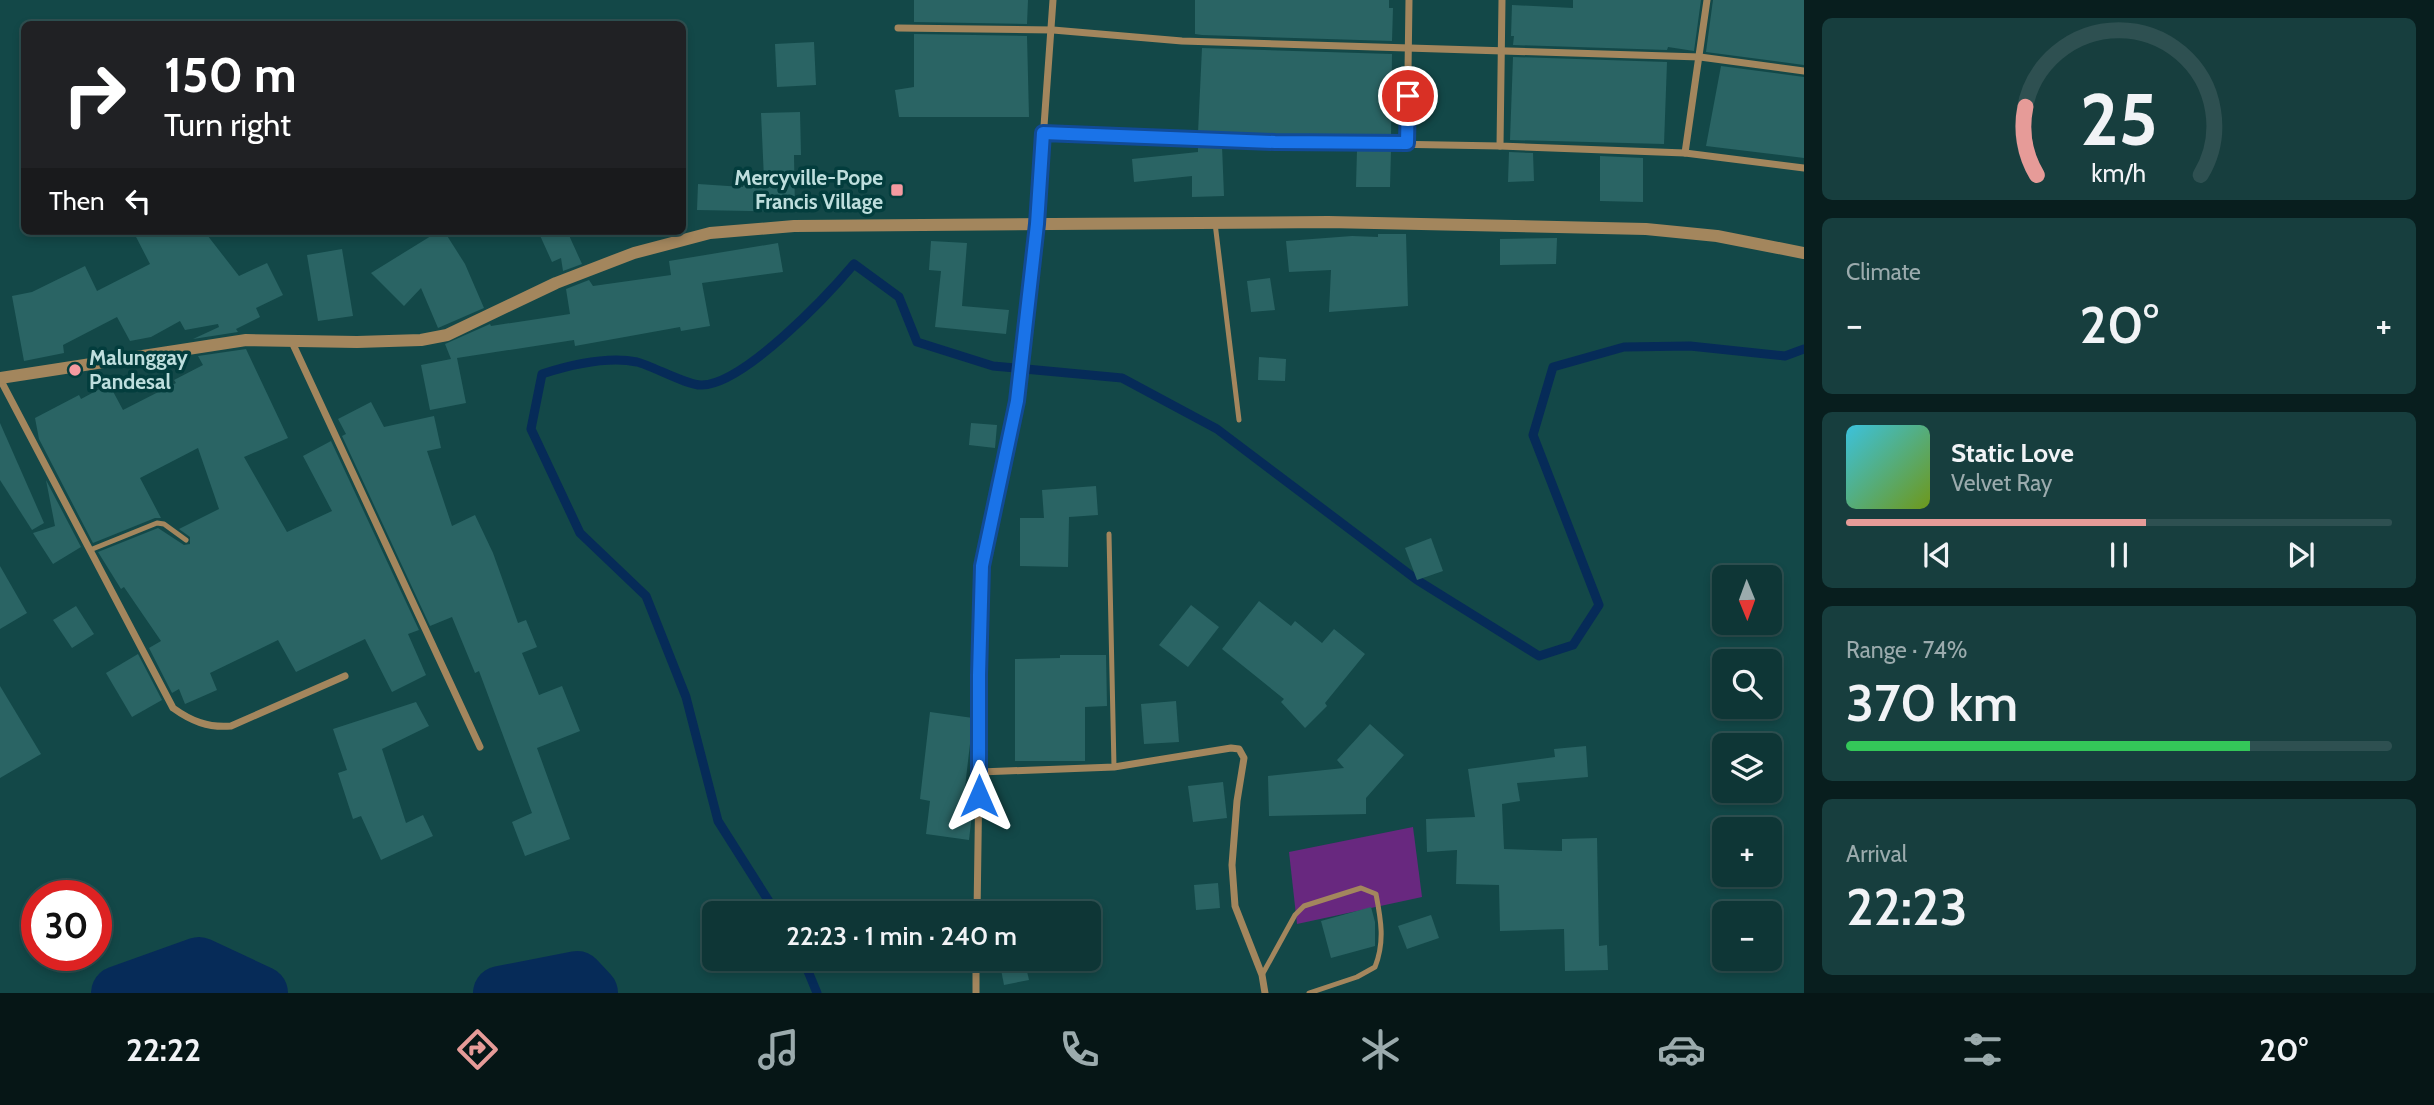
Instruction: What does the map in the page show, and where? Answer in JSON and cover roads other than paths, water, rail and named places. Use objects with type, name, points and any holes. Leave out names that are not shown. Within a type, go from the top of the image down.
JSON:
[{"type":"street","points":[[977,901],[982,566],[1017,401],[1037,224],[1054,0]]},
{"type":"street","points":[[1407,143],[1409,0]]},
{"type":"street","points":[[1500,146],[1502,0]]},
{"type":"street","points":[[1685,153],[1707,0]]},
{"type":"street","points":[[898,28],[1053,30],[1182,41],[1700,57],[1804,71]]},
{"type":"street","points":[[1043,133],[1685,153],[1804,168]]},
{"type":"street","points":[[345,676],[231,726],[217,727],[188,719],[173,708],[0,379],[246,340],[358,342],[421,340],[447,335],[567,279],[634,253],[710,233],[794,226],[1341,222],[1646,229],[1717,236],[1804,253]]},
{"type":"street","points":[[291,340],[480,747]]},
{"type":"street","points":[[980,772],[1114,767],[1231,748],[1239,749],[1244,758],[1237,801],[1233,883],[1235,906],[1262,975],[1265,993]]},
{"type":"street","points":[[976,971],[976,993]]},
{"type":"lane","points":[[1215,223],[1239,420]]},
{"type":"lane","points":[[90,550],[157,523],[164,524],[186,540]]},
{"type":"lane","points":[[1109,534],[1114,767]]},
{"type":"lane","points":[[1262,975],[1295,915],[1304,906],[1361,888],[1376,894],[1382,925],[1382,952],[1376,967],[1357,977],[1309,993]]},
{"type":"waterway","points":[[769,901],[718,821],[686,697],[646,596],[580,533],[531,429],[542,374],[589,362],[625,360],[644,364],[696,384],[719,381],[740,370],[784,336],[854,264],[899,297],[917,342],[993,366],[1122,378],[1217,429],[1417,580],[1539,656],[1573,645],[1599,605],[1533,435],[1553,367],[1624,347],[1690,346],[1785,356],[1804,349]]},
{"type":"waterway","points":[[118,993],[199,964],[261,993]]},
{"type":"waterway","points":[[808,971],[817,993]]},
{"type":"waterway","points":[[500,993],[577,978],[591,993]]},
{"type":"place","name":"Mercyville-Pope Francis Village","points":[[897,190]]},
{"type":"place","name":"Malunggay Pandesal","points":[[75,370]]}]
